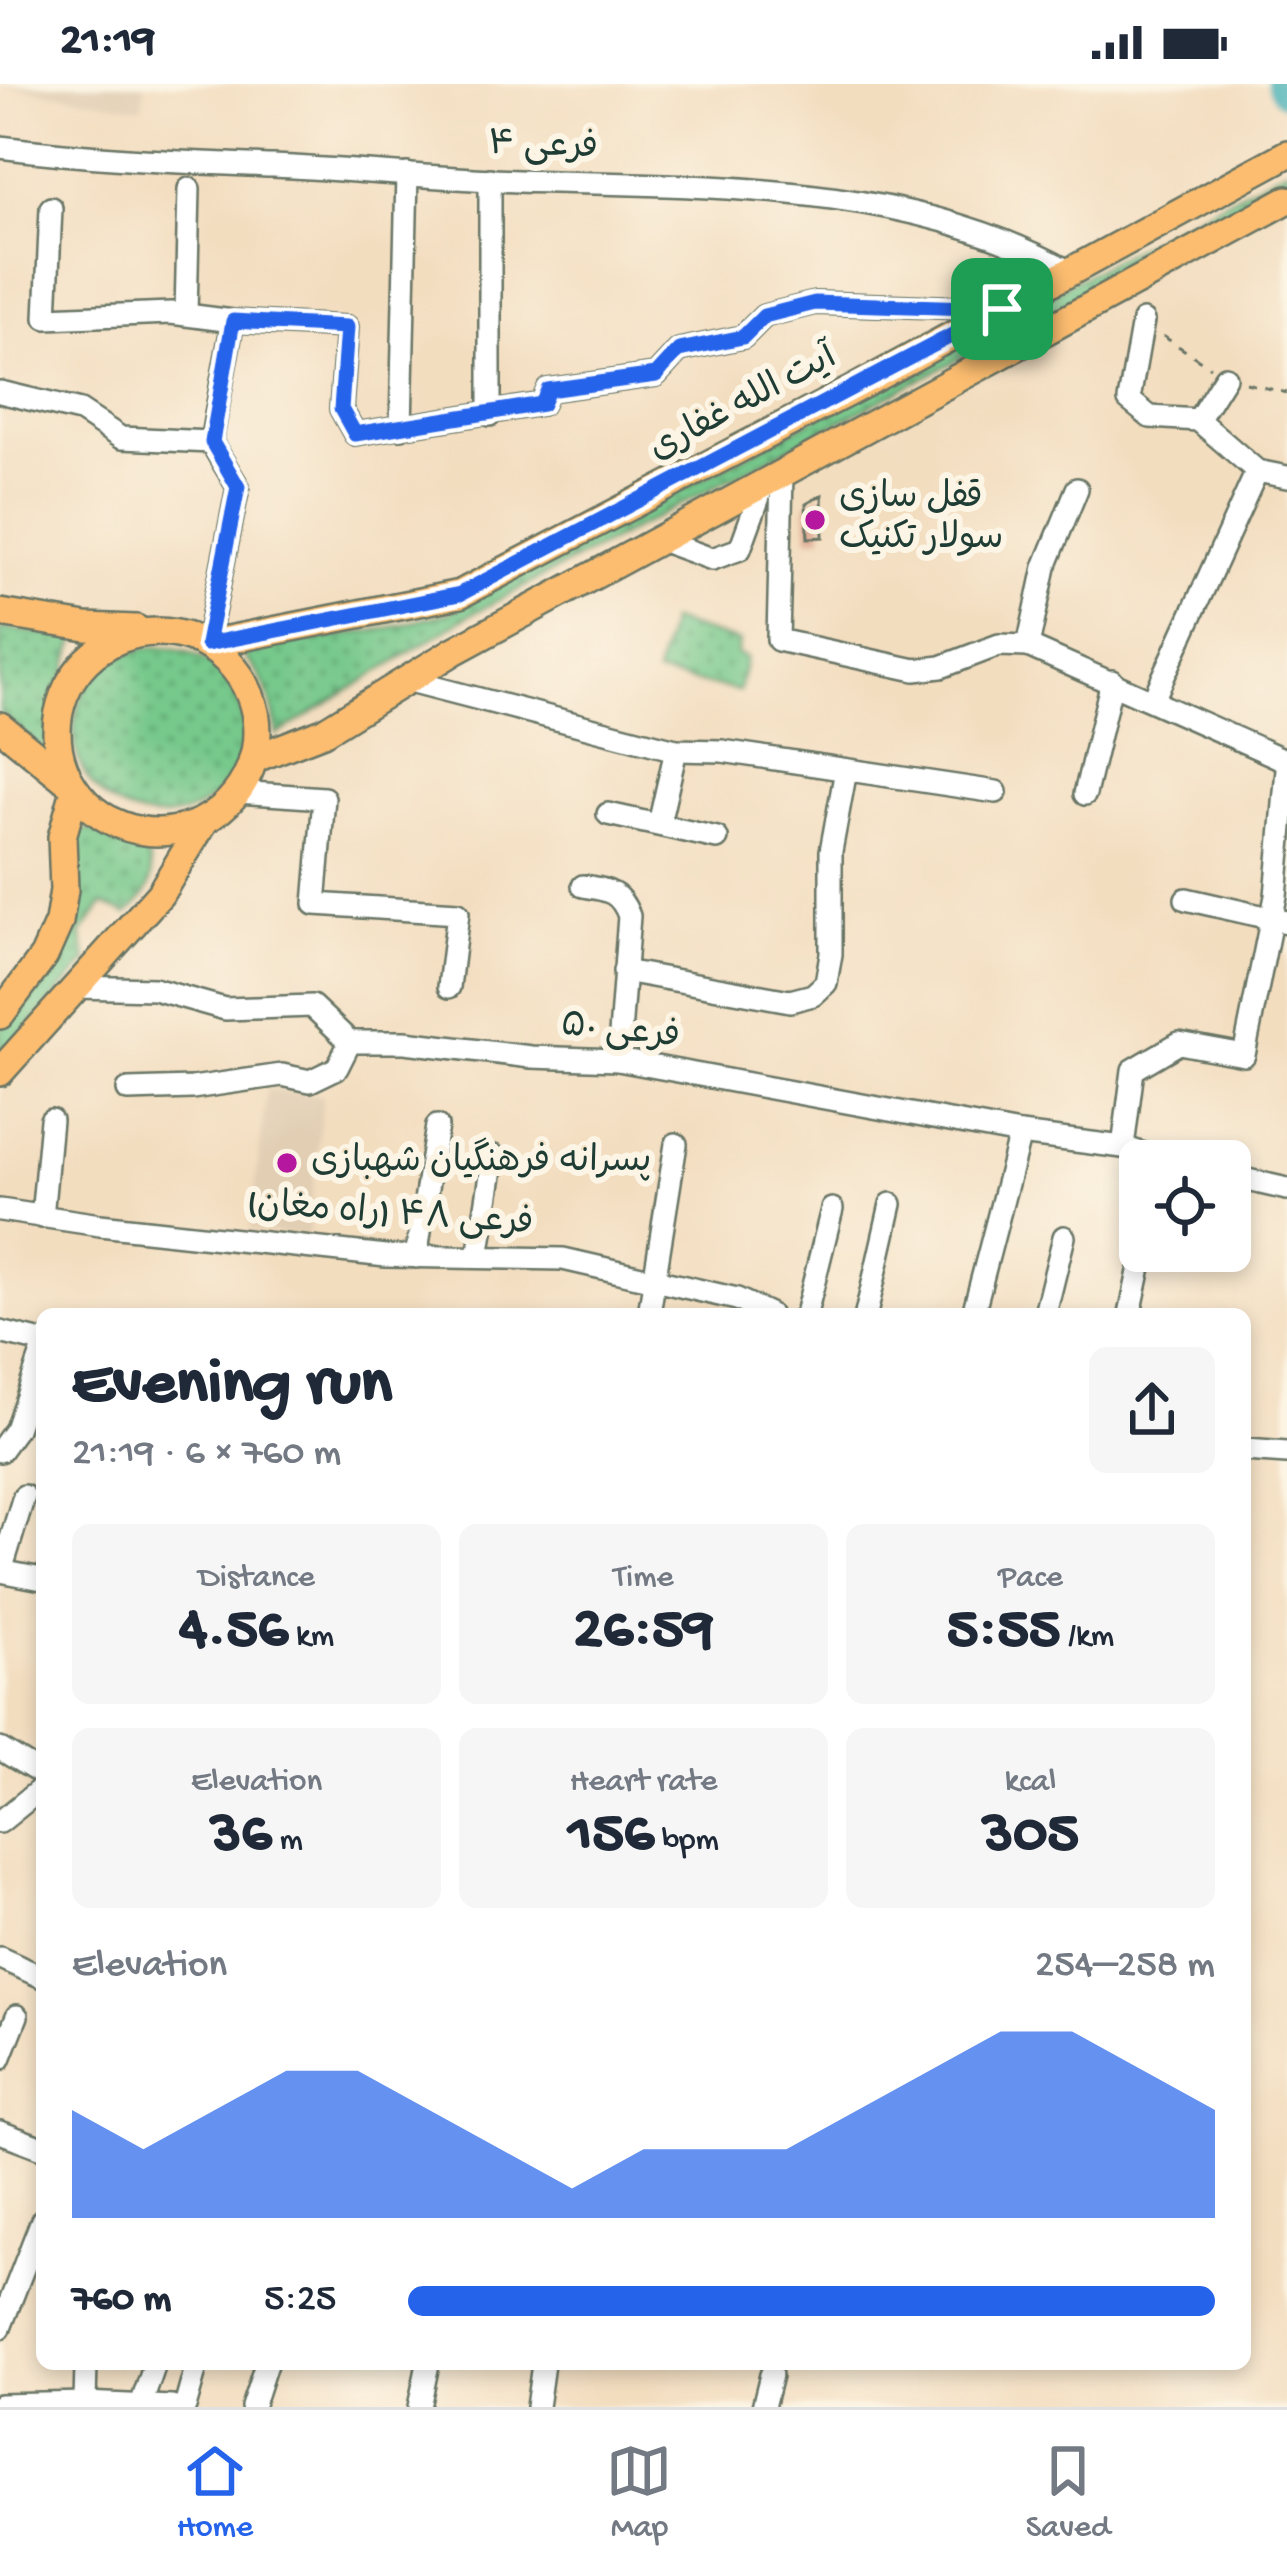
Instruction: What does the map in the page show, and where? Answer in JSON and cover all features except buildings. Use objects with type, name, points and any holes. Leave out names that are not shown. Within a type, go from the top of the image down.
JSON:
[{"type":"main road","name":"آیت الله غفاری","points":[[207,644],[460,594],[1287,154]]},
{"type":"main road","points":[[254,759],[323,732],[406,680],[1287,200]]},
{"type":"main road","points":[[0,613],[86,627],[181,633],[207,644],[244,682],[254,706],[257,733],[254,759],[238,792],[205,820],[160,894],[0,1072]]},
{"type":"main road","points":[[0,1016],[9,989],[44,956],[59,922],[64,890],[62,837],[72,787],[57,751],[57,716],[68,683],[89,656],[118,638],[152,630]]},
{"type":"main road","points":[[0,726],[89,807],[116,824],[145,832],[176,831],[205,820]]},
{"type":"street","name":"فرعی ۴","points":[[0,147],[79,157],[738,188],[849,202],[940,221],[1020,244],[1070,272]]},
{"type":"street","points":[[401,428],[407,174]]},
{"type":"street","points":[[490,179],[490,415]]},
{"type":"street","points":[[186,314],[188,189]]},
{"type":"street","points":[[51,208],[46,318],[186,314],[347,327],[341,409],[355,434],[490,415],[542,404],[548,390],[656,375],[679,350],[743,337],[764,316],[815,303],[1002,309]]},
{"type":"street","points":[[207,644],[238,487],[212,442],[233,321]]},
{"type":"street","points":[[1143,322],[1129,400],[1150,418],[1198,420],[1257,471],[1287,477]]},
{"type":"street","points":[[1198,420],[1225,377]]},
{"type":"street","points":[[0,392],[80,411],[122,438],[212,442]]},
{"type":"street","points":[[1153,700],[1257,471]]},
{"type":"street","points":[[660,540],[712,559],[740,550],[773,478]]},
{"type":"street","points":[[773,478],[778,640],[915,670],[940,667],[1000,645],[1028,646],[1287,765],[1279,920],[1244,1055],[1179,1043],[1133,1070],[1125,1140]]},
{"type":"street","points":[[1028,646],[1045,567],[1077,489]]},
{"type":"street","points":[[406,680],[676,750],[722,751],[996,792]]},
{"type":"street","points":[[1084,794],[1112,681]]},
{"type":"street","points":[[659,824],[676,750]]},
{"type":"street","points":[[624,971],[790,1000],[813,995],[826,983],[831,954],[831,851],[846,770]]},
{"type":"street","points":[[238,792],[324,798],[315,904],[458,913],[449,987]]},
{"type":"street","points":[[608,814],[717,838]]},
{"type":"street","points":[[583,886],[612,890],[623,900],[629,916],[618,1060]]},
{"type":"street","points":[[1186,899],[1279,920]]},
{"type":"street","points":[[77,987],[154,989],[225,1009],[312,1006],[350,1042],[337,1068],[310,1081],[282,1075],[176,1090],[128,1090]]},
{"type":"street","name":"فرعی ۵۰","points":[[350,1042],[405,1042],[531,1057],[618,1060],[1020,1134],[1119,1147]]},
{"type":"street","points":[[42,1216],[51,1120]]},
{"type":"street","points":[[416,1257],[437,1126]]},
{"type":"street","points":[[975,1308],[1020,1134]]},
{"type":"street","points":[[650,1308],[676,1144]]},
{"type":"street","points":[[478,1257],[494,1156]]},
{"type":"street","points":[[1251,1181],[1287,1189]]},
{"type":"street","points":[[867,1308],[891,1204]]},
{"type":"street","points":[[807,1308],[832,1209]]},
{"type":"street","name":"فرعی ۴۸ (راه مغان)","points":[[0,1210],[416,1257],[563,1259],[737,1299],[757,1308]]},
{"type":"street","points":[[1046,1308],[1064,1237]]},
{"type":"street","points":[[1131,1308],[1139,1272]]},
{"type":"street","points":[[0,1332],[36,1341]]},
{"type":"street","points":[[0,1451],[16,1430],[36,1371]]},
{"type":"street","points":[[1251,1450],[1287,1453]]},
{"type":"street","points":[[24,1496],[0,1571],[36,1579]]},
{"type":"street","points":[[0,1749],[36,1770]]},
{"type":"street","points":[[0,1822],[36,1793]]},
{"type":"street","points":[[0,1958],[36,1974]]},
{"type":"street","points":[[0,2059],[17,2016]]},
{"type":"street","points":[[0,2132],[36,2146]]},
{"type":"street","points":[[0,2328],[36,2235]]},
{"type":"street","points":[[85,2403],[86,2370]]},
{"type":"street","points":[[141,2405],[152,2370]]},
{"type":"street","points":[[185,2407],[194,2370]]},
{"type":"street","points":[[252,2407],[264,2370]]},
{"type":"street","points":[[419,2407],[427,2370]]},
{"type":"street","points":[[537,2407],[542,2370]]},
{"type":"street","points":[[763,2407],[770,2374]]},
{"type":"street","points":[[5,2406],[172,2407]]},
{"type":"path","points":[[1143,322],[1225,377],[1287,393]]},
{"type":"shaded area","points":[[0,84],[145,84],[142,108]]},
{"type":"shaded area","name":"پسرانه فرهنگیان شهبازی","points":[[267,1088],[323,1096],[308,1236],[250,1230]]},
{"type":"green space","points":[[1287,168],[1287,187],[466,617],[277,735],[268,693],[245,657],[248,649],[384,629],[448,613]]},
{"type":"green space","points":[[670,621],[739,642],[737,655],[746,658],[739,691],[656,674]]},
{"type":"green space","points":[[0,628],[76,638],[43,751],[0,713]]},
{"type":"green space","points":[[159,647],[192,653],[219,672],[238,699],[244,732],[238,765],[219,792],[192,811],[159,817],[126,811],[99,792],[80,765],[74,732],[80,699],[99,672],[126,653]]},
{"type":"green space","points":[[79,829],[146,852],[149,886],[127,914],[103,904],[81,934],[87,961],[0,1059],[0,1026],[52,965]]},
{"type":"waterway","points":[[1283,84],[1287,90]]},
{"type":"place","name":"قفل سازی سولار تکنیک","points":[[815,520]]},
{"type":"place","name":"پسرانه فرهنگیان شهبازی","points":[[287,1163]]},
{"type":"route","points":[[815,303],[1002,309],[460,594],[207,644],[238,487],[212,442],[233,321],[347,327],[341,409],[355,434],[490,415],[542,404],[548,390],[656,375],[679,350],[743,337],[764,316],[815,303]]}]
